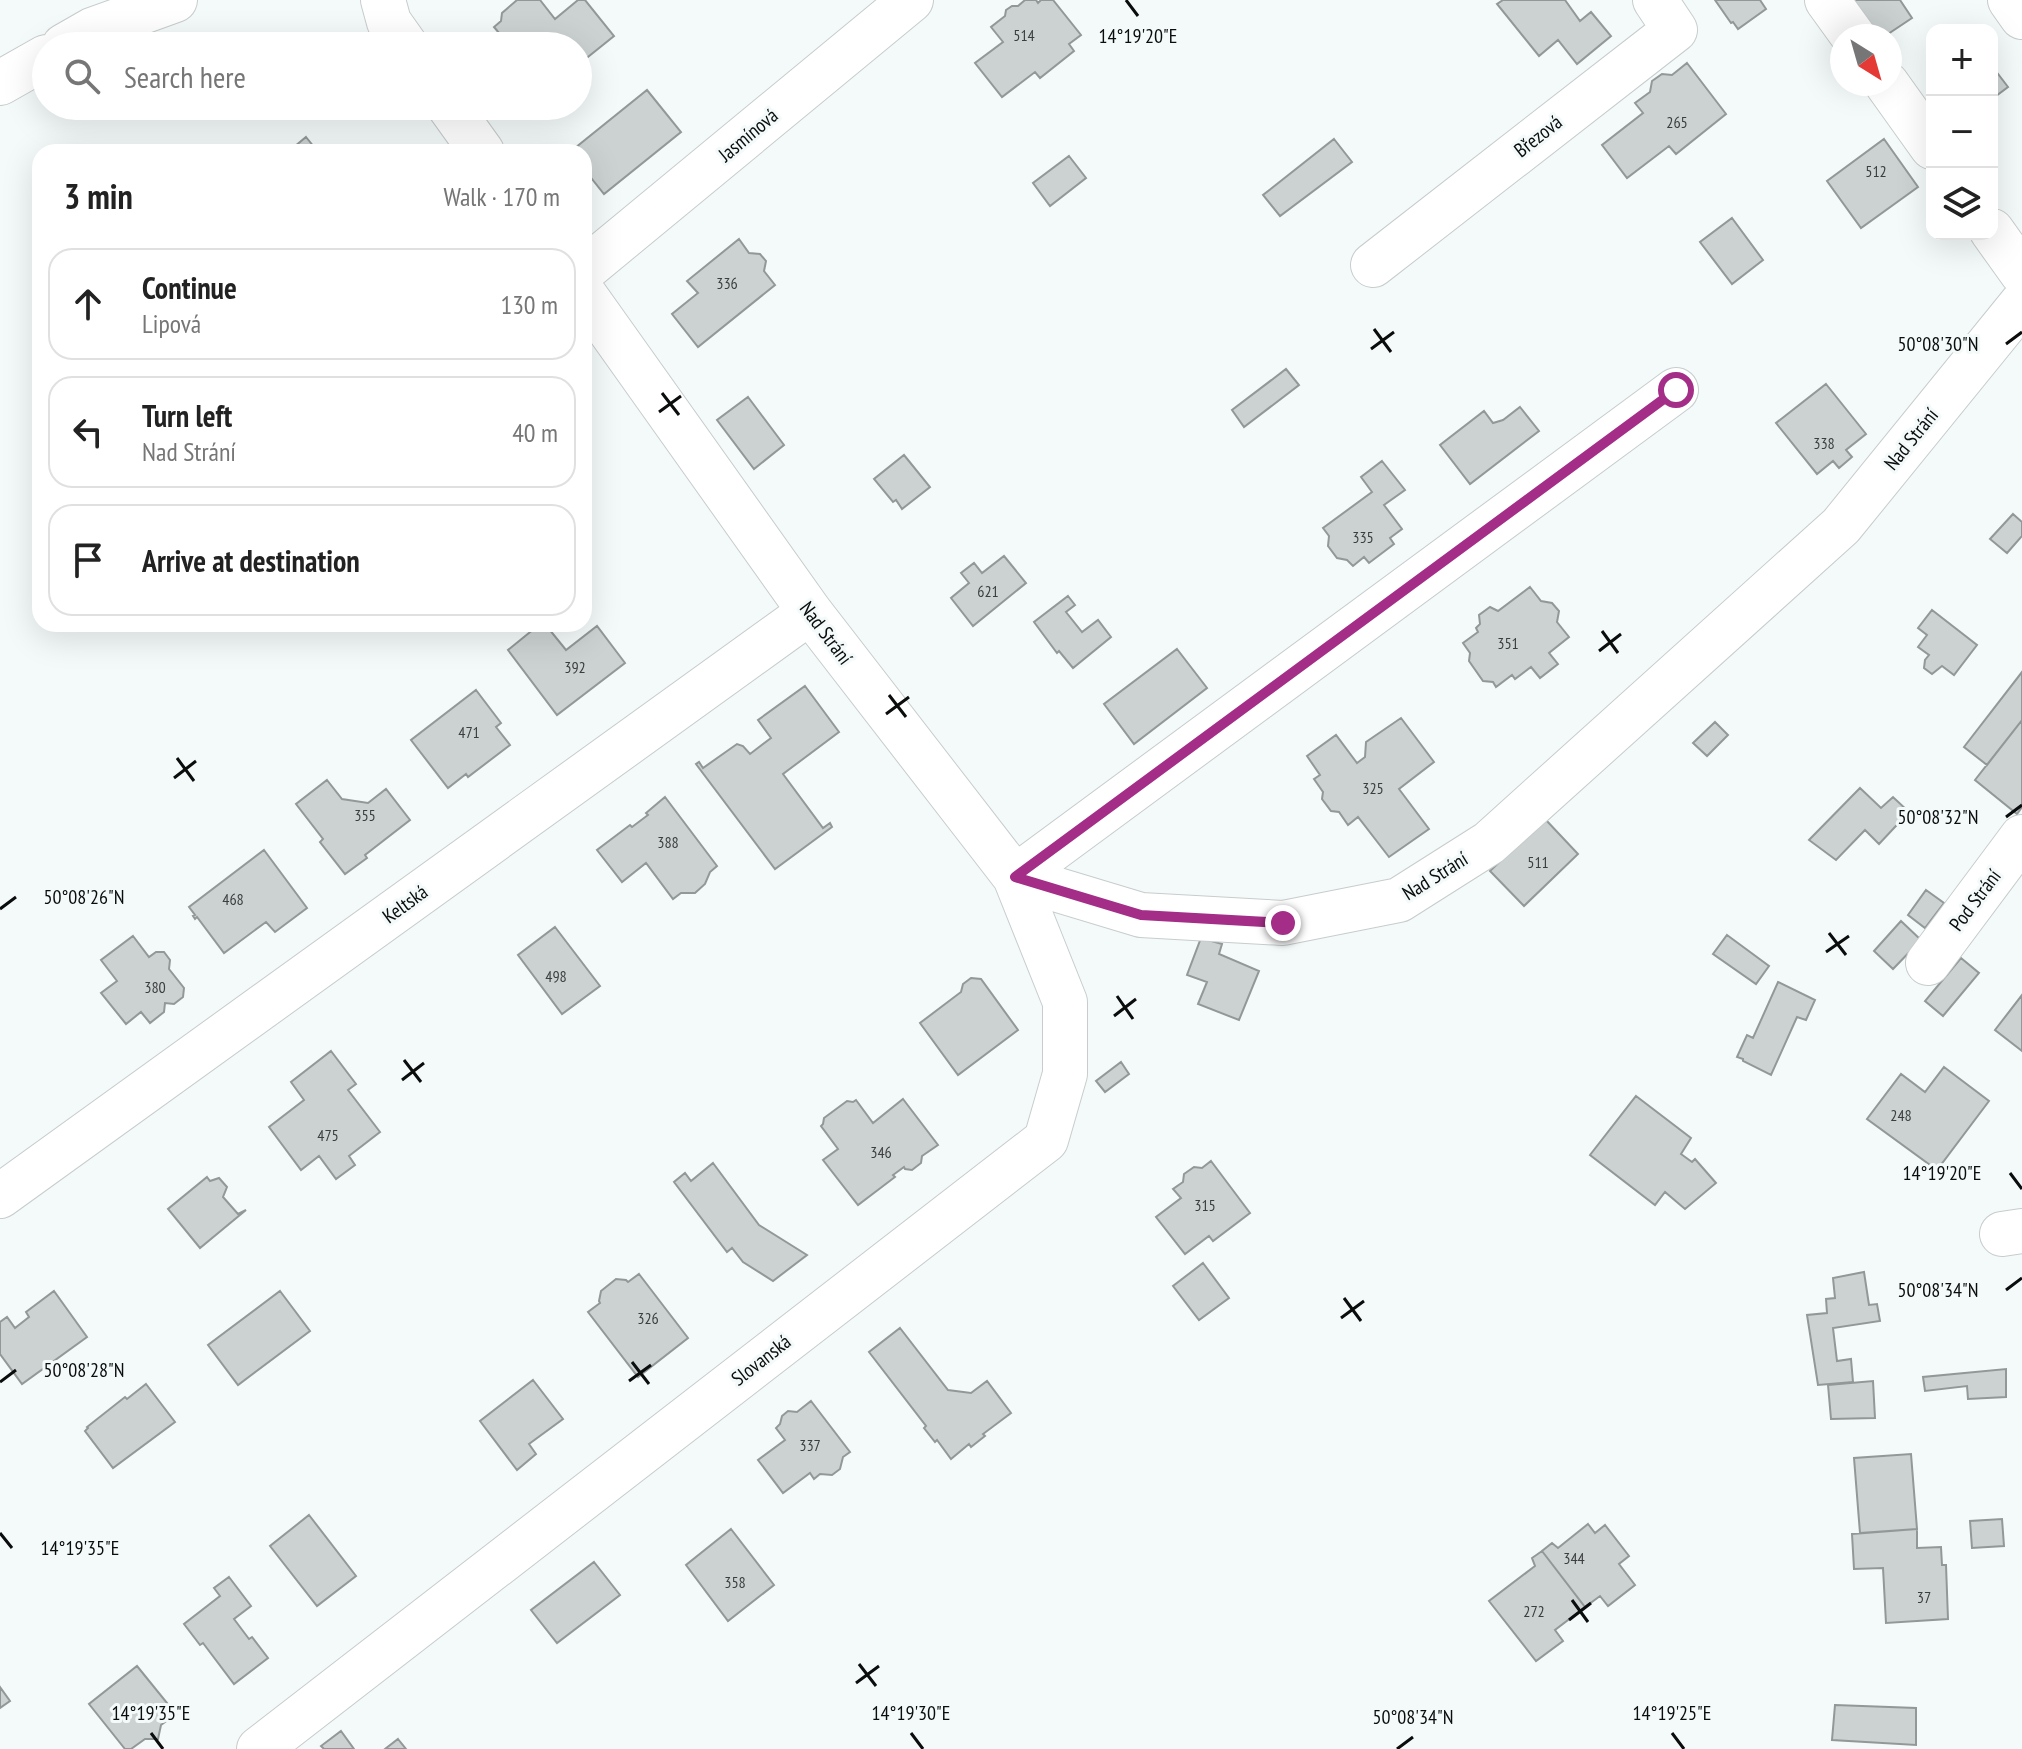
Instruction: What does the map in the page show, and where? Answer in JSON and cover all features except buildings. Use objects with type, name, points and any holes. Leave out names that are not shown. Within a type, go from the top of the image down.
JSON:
[{"type":"street","points":[[76,25],[175,0]]},
{"type":"street","points":[[383,0],[389,22],[396,32]]},
{"type":"street","name":"Jasmínová","points":[[592,263],[911,0]]},
{"type":"street","name":"Březová","points":[[1373,265],[1675,30],[1655,0]]},
{"type":"street","points":[[1827,0],[1844,24]]},
{"type":"street","points":[[2010,0],[2022,17]]},
{"type":"street","points":[[0,83],[32,65]]},
{"type":"street","points":[[1896,96],[1926,139]]},
{"type":"street","points":[[459,120],[476,144]]},
{"type":"street","points":[[1998,239],[2022,273]]},
{"type":"street","name":"Nad Strání","points":[[592,305],[810,612],[1015,877],[1141,915],[1283,923],[1399,900],[1489,843],[1841,526],[2022,303]]},
{"type":"street","points":[[1015,877],[1676,390]]},
{"type":"street","name":"Keltská","points":[[0,1196],[810,612]]},
{"type":"street","name":"Pod Strání","points":[[1928,963],[2022,837]]},
{"type":"street","name":"Slovanská","points":[[259,1749],[1046,1140],[1065,1074],[1065,1002],[1015,877]]},
{"type":"route","points":[[1283,923],[1141,915],[1015,877],[1676,390]]}]
